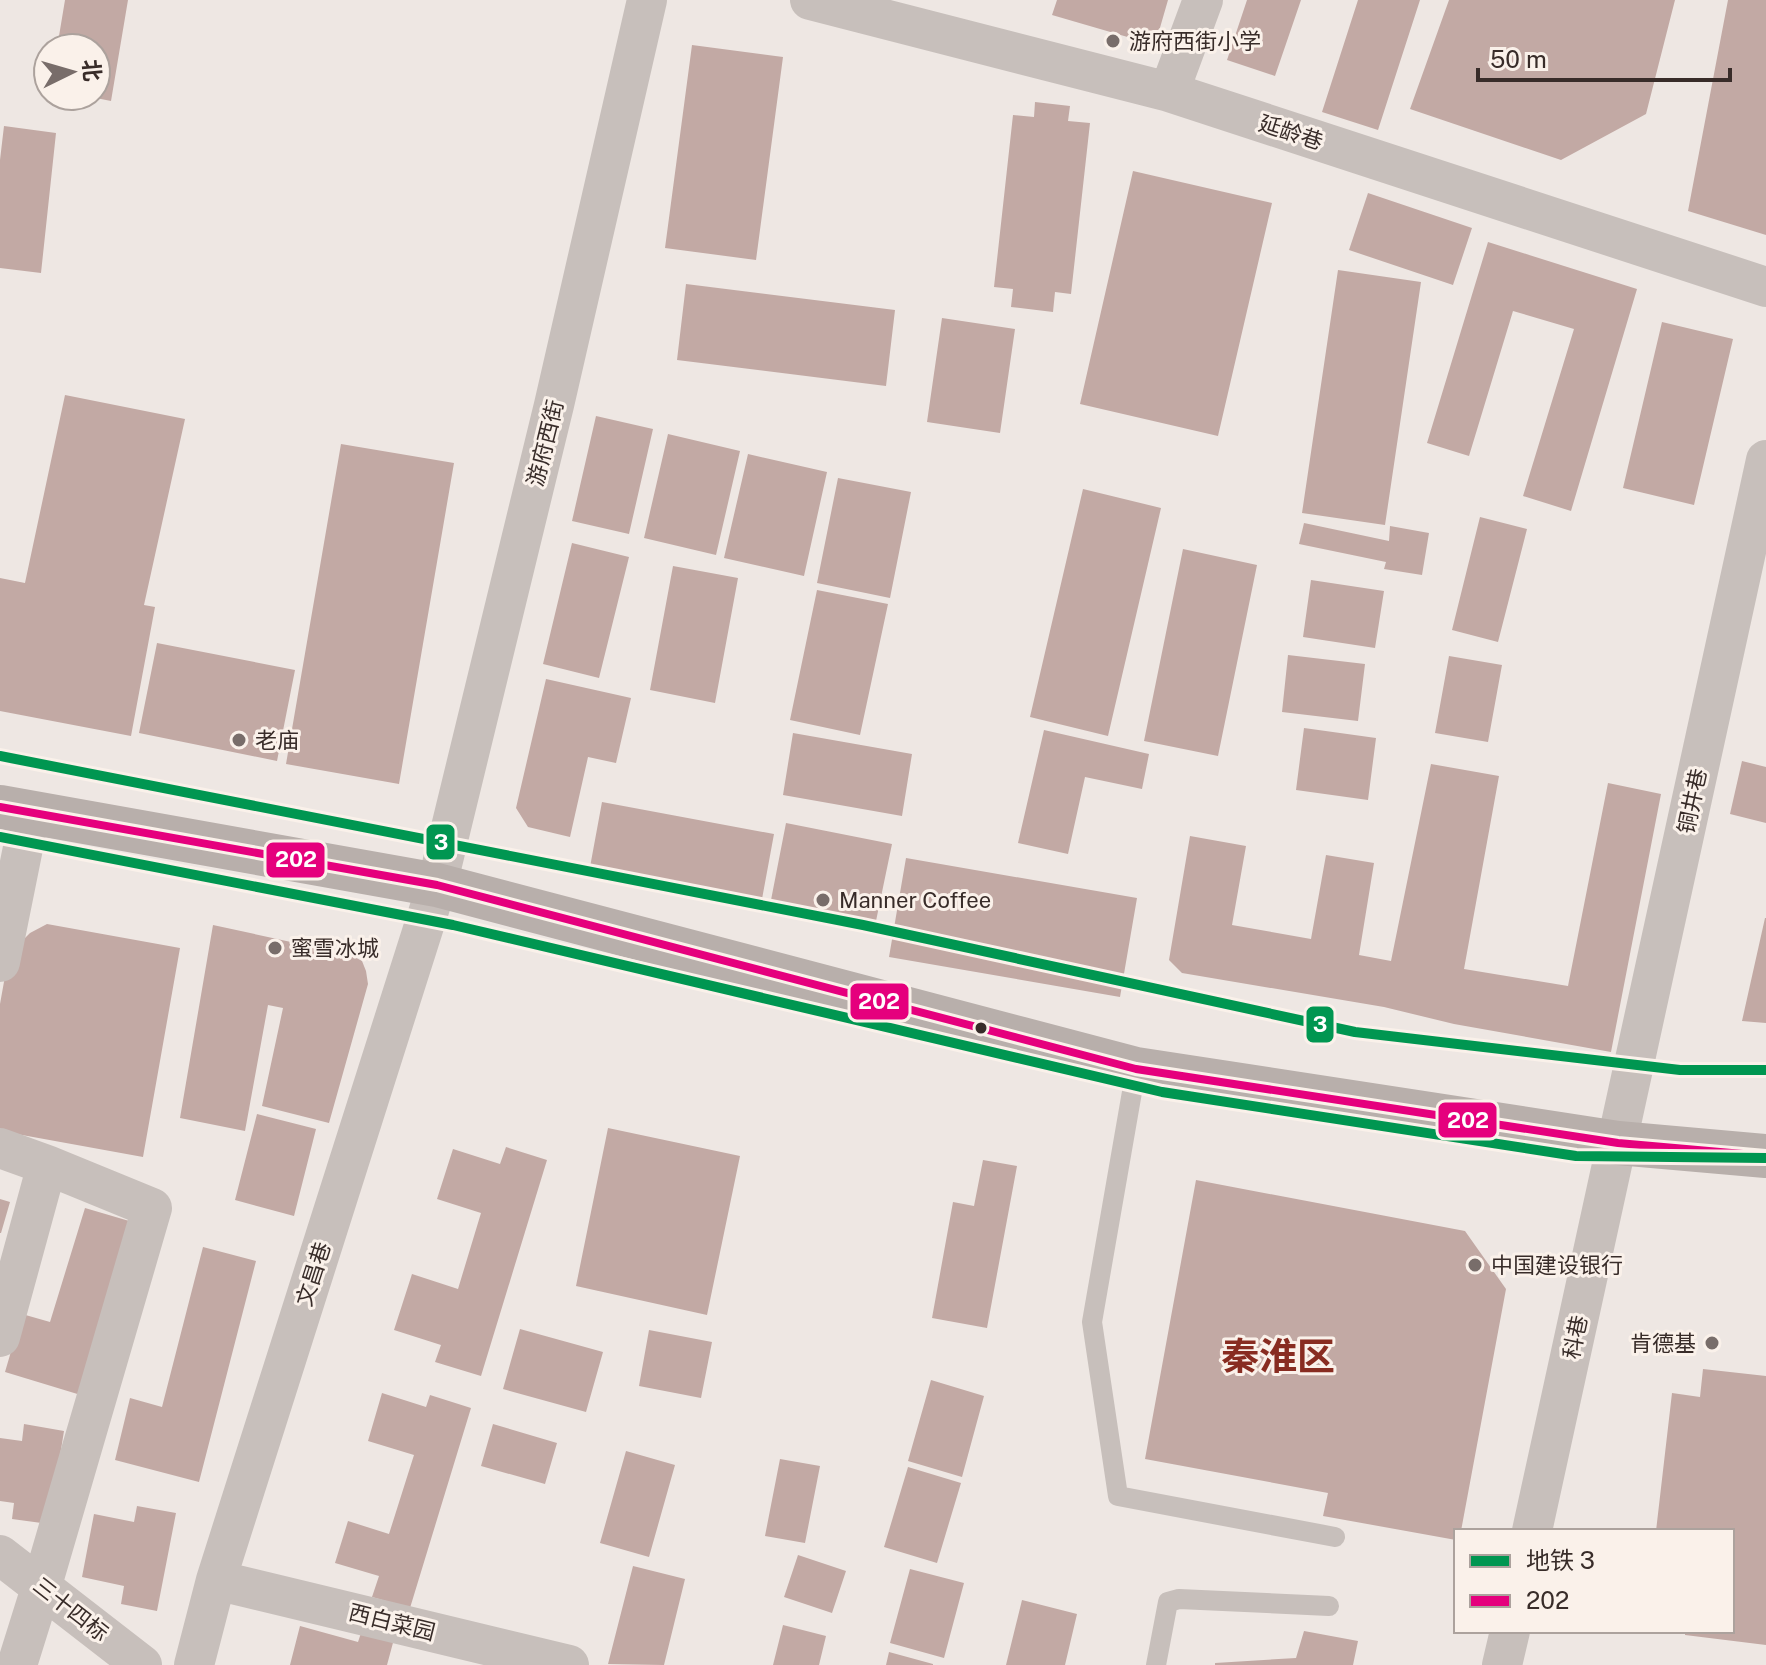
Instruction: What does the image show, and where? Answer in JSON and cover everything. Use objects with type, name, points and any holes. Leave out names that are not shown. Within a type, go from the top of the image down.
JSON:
[{"type":"main road","points":[[15,810],[437,885],[1136,1069],[1618,1143],[1766,1156]]},
{"type":"street","name":"游府西街","points":[[437,885],[554,405],[647,0]]},
{"type":"street","name":"延龄巷","points":[[810,0],[1169,92],[1766,287]]},
{"type":"street","points":[[1169,92],[1203,0]]},
{"type":"street","name":"铜井巷","points":[[1618,1143],[1766,460]]},
{"type":"street","points":[[0,962],[15,810]]},
{"type":"street","name":"文昌巷","points":[[194,1665],[216,1580],[437,885]]},
{"type":"street","name":"科巷","points":[[1532,1529],[1618,1143]]},
{"type":"street","points":[[0,1148],[152,1208],[17,1665]]},
{"type":"street","points":[[0,1337],[47,1165]]},
{"type":"street","name":"三十四标","points":[[0,1555],[142,1665]]},
{"type":"street","name":"西白菜园","points":[[216,1580],[569,1665]]},
{"type":"street","points":[[1502,1665],[1510,1633]]},
{"type":"lane","points":[[1136,1069],[1092,1322],[1118,1496],[1335,1537]]},
{"type":"lane","points":[[1156,1665],[1168,1602],[1179,1599],[1329,1606]]},
{"type":"building","points":[[65,0],[128,0],[112,95],[112,32],[60,32]]},
{"type":"building","points":[[1057,0],[1168,0],[1155,45],[1052,15]]},
{"type":"building","points":[[1247,0],[1301,0],[1275,76],[1227,60]]},
{"type":"building","points":[[1358,0],[1420,0],[1378,130],[1322,112]]},
{"type":"building","points":[[1449,0],[1675,0],[1646,114],[1561,160],[1410,109]]},
{"type":"building","points":[[1728,0],[1766,0],[1766,235],[1688,211]]},
{"type":"building","points":[[692,45],[783,57],[756,260],[665,248]]},
{"type":"building","points":[[1035,102],[1070,106],[1068,121],[1090,123],[1071,294],[1055,292],[1053,312],[1011,307],[1013,289],[994,287],[1013,115],[1034,117]]},
{"type":"building","points":[[4,126],[56,133],[41,273],[0,268],[0,160]]},
{"type":"building","points":[[1133,171],[1272,203],[1218,436],[1080,404]]},
{"type":"building","points":[[1368,193],[1472,228],[1453,285],[1349,250]]},
{"type":"building","points":[[1488,242],[1637,289],[1571,511],[1523,496],[1574,329],[1513,311],[1469,456],[1427,443]]},
{"type":"building","points":[[1338,270],[1421,282],[1385,525],[1302,513]]},
{"type":"building","points":[[686,284],[895,310],[886,386],[677,360]]},
{"type":"building","points":[[942,318],[1015,329],[1000,433],[927,422]]},
{"type":"building","points":[[1662,322],[1733,339],[1694,505],[1623,488]]},
{"type":"building","points":[[65,395],[185,419],[144,605],[155,607],[131,736],[0,711],[0,578],[25,583]]},
{"type":"building","points":[[596,416],[653,429],[629,534],[572,521]]},
{"type":"building","points":[[668,434],[740,451],[716,555],[644,538]]},
{"type":"building","points":[[341,444],[454,463],[399,784],[286,764]]},
{"type":"building","points":[[748,454],[827,472],[804,576],[724,558]]},
{"type":"building","points":[[838,478],[911,492],[890,598],[817,583]]},
{"type":"building","points":[[1083,489],[1161,508],[1108,736],[1030,717]]},
{"type":"building","points":[[1480,517],[1527,529],[1498,642],[1452,630]]},
{"type":"building","points":[[1304,523],[1389,541],[1390,526],[1429,533],[1422,575],[1384,569],[1386,562],[1299,544]]},
{"type":"building","points":[[572,543],[629,557],[599,678],[543,664]]},
{"type":"building","points":[[1183,549],[1257,565],[1218,756],[1144,741]]},
{"type":"building","points":[[673,566],[738,578],[715,703],[650,690]]},
{"type":"building","points":[[1311,580],[1384,591],[1375,648],[1303,637]]},
{"type":"building","points":[[817,590],[888,604],[860,735],[790,720]]},
{"type":"building","points":[[157,643],[295,670],[277,761],[139,733]]},
{"type":"building","points":[[1288,655],[1365,664],[1358,721],[1282,712]]},
{"type":"building","points":[[1449,656],[1502,665],[1488,742],[1435,733]]},
{"type":"building","points":[[546,679],[631,698],[616,763],[588,757],[570,837],[528,827],[516,808]]},
{"type":"building","points":[[1304,728],[1376,738],[1368,800],[1296,790]]},
{"type":"building","points":[[1044,730],[1149,754],[1142,789],[1085,777],[1068,854],[1018,843]]},
{"type":"building","points":[[793,733],[912,754],[902,816],[783,795]]},
{"type":"building","points":[[1742,761],[1766,767],[1766,823],[1730,814]]},
{"type":"building","points":[[1431,764],[1499,776],[1464,969],[1568,986],[1608,783],[1661,794],[1611,1052],[1454,1024],[1384,1007],[1182,973],[1169,960],[1190,836],[1246,846],[1232,925],[1311,939],[1326,855],[1374,863],[1359,955],[1391,961]]},
{"type":"building","points":[[602,802],[774,834],[762,899],[590,867]]},
{"type":"building","points":[[786,823],[892,844],[876,921],[771,900]]},
{"type":"building","points":[[906,858],[1137,898],[1120,997],[889,957]]},
{"type":"building","points":[[1765,918],[1766,1023],[1742,1021]]},
{"type":"building","points":[[47,924],[180,948],[143,1157],[0,1131],[0,1004],[9,954],[30,933]]},
{"type":"building","points":[[213,925],[351,955],[362,961],[368,984],[329,1123],[262,1106],[283,1008],[268,1005],[245,1131],[180,1118]]},
{"type":"building","points":[[257,1114],[316,1129],[294,1216],[235,1200]]},
{"type":"building","points":[[608,1128],[740,1156],[707,1315],[576,1286]]},
{"type":"building","points":[[506,1147],[547,1160],[481,1376],[435,1362],[441,1345],[394,1330],[412,1274],[458,1289],[481,1213],[437,1199],[453,1149],[500,1164]]},
{"type":"building","points":[[983,1160],[1017,1166],[987,1328],[932,1318],[953,1202],[974,1206]]},
{"type":"building","points":[[1196,1180],[1465,1231],[1506,1289],[1461,1529],[1454,1529],[1454,1540],[1323,1516],[1328,1493],[1145,1459]]},
{"type":"building","points":[[0,1199],[10,1202],[1,1233],[0,1233]]},
{"type":"building","points":[[85,1208],[136,1223],[84,1396],[5,1372],[22,1314],[50,1322]]},
{"type":"building","points":[[203,1247],[256,1261],[199,1482],[115,1460],[130,1398],[162,1407]]},
{"type":"building","points":[[520,1329],[603,1352],[586,1412],[503,1389]]},
{"type":"building","points":[[649,1330],[712,1342],[701,1398],[639,1386]]},
{"type":"building","points":[[1703,1369],[1766,1376],[1766,1645],[1685,1635],[1734,1633],[1734,1529],[1656,1529],[1672,1393],[1700,1397]]},
{"type":"building","points":[[931,1380],[984,1396],[962,1477],[908,1461]]},
{"type":"building","points":[[382,1393],[426,1407],[430,1395],[471,1408],[410,1608],[372,1597],[379,1576],[335,1563],[348,1521],[389,1534],[414,1455],[368,1441]]},
{"type":"building","points":[[24,1424],[64,1431],[49,1524],[12,1519],[14,1503],[0,1501],[0,1438],[22,1441]]},
{"type":"building","points":[[493,1424],[557,1443],[545,1484],[481,1466]]},
{"type":"building","points":[[626,1451],[675,1465],[649,1557],[600,1543]]},
{"type":"building","points":[[780,1459],[820,1466],[805,1543],[765,1536]]},
{"type":"building","points":[[908,1467],[961,1483],[937,1563],[884,1547]]},
{"type":"building","points":[[137,1506],[176,1513],[157,1611],[121,1604],[124,1586],[82,1577],[94,1514],[134,1522]]},
{"type":"building","points":[[798,1555],[846,1571],[832,1613],[784,1597]]},
{"type":"building","points":[[633,1566],[685,1579],[664,1665],[608,1664]]},
{"type":"building","points":[[910,1569],[964,1583],[944,1658],[890,1643]]},
{"type":"building","points":[[1022,1600],[1077,1614],[1065,1665],[1006,1665]]},
{"type":"building","points":[[783,1625],[826,1636],[819,1665],[773,1665]]},
{"type":"building","points":[[300,1626],[358,1642],[362,1630],[394,1639],[387,1665],[290,1665]]},
{"type":"building","points":[[1304,1631],[1358,1641],[1353,1665],[1215,1665],[1296,1658]]},
{"type":"building","points":[[889,1652],[933,1664],[933,1665],[886,1665]]},
{"type":"metro line","name":"3","points":[[0,756],[863,925],[1355,1032],[1680,1070],[1766,1070]]},
{"type":"metro line","name":"3","points":[[0,837],[453,925],[1162,1092],[1576,1156],[1766,1158]]},
{"type":"transit line","name":"202","points":[[0,807],[437,885],[1136,1069],[1618,1143],[1766,1156]]},
{"type":"place","name":"游府西街小学","points":[[1113,41]]},
{"type":"place","name":"老庙","points":[[239,740]]},
{"type":"place","name":"Manner Coffee","points":[[823,900]]},
{"type":"place","name":"蜜雪冰城","points":[[275,948]]},
{"type":"place","name":"中国建设银行","points":[[1475,1265]]},
{"type":"place","name":"肯德基","points":[[1712,1343]]},
{"type":"district","name":"秦淮区","points":[[1278,1357]]}]
